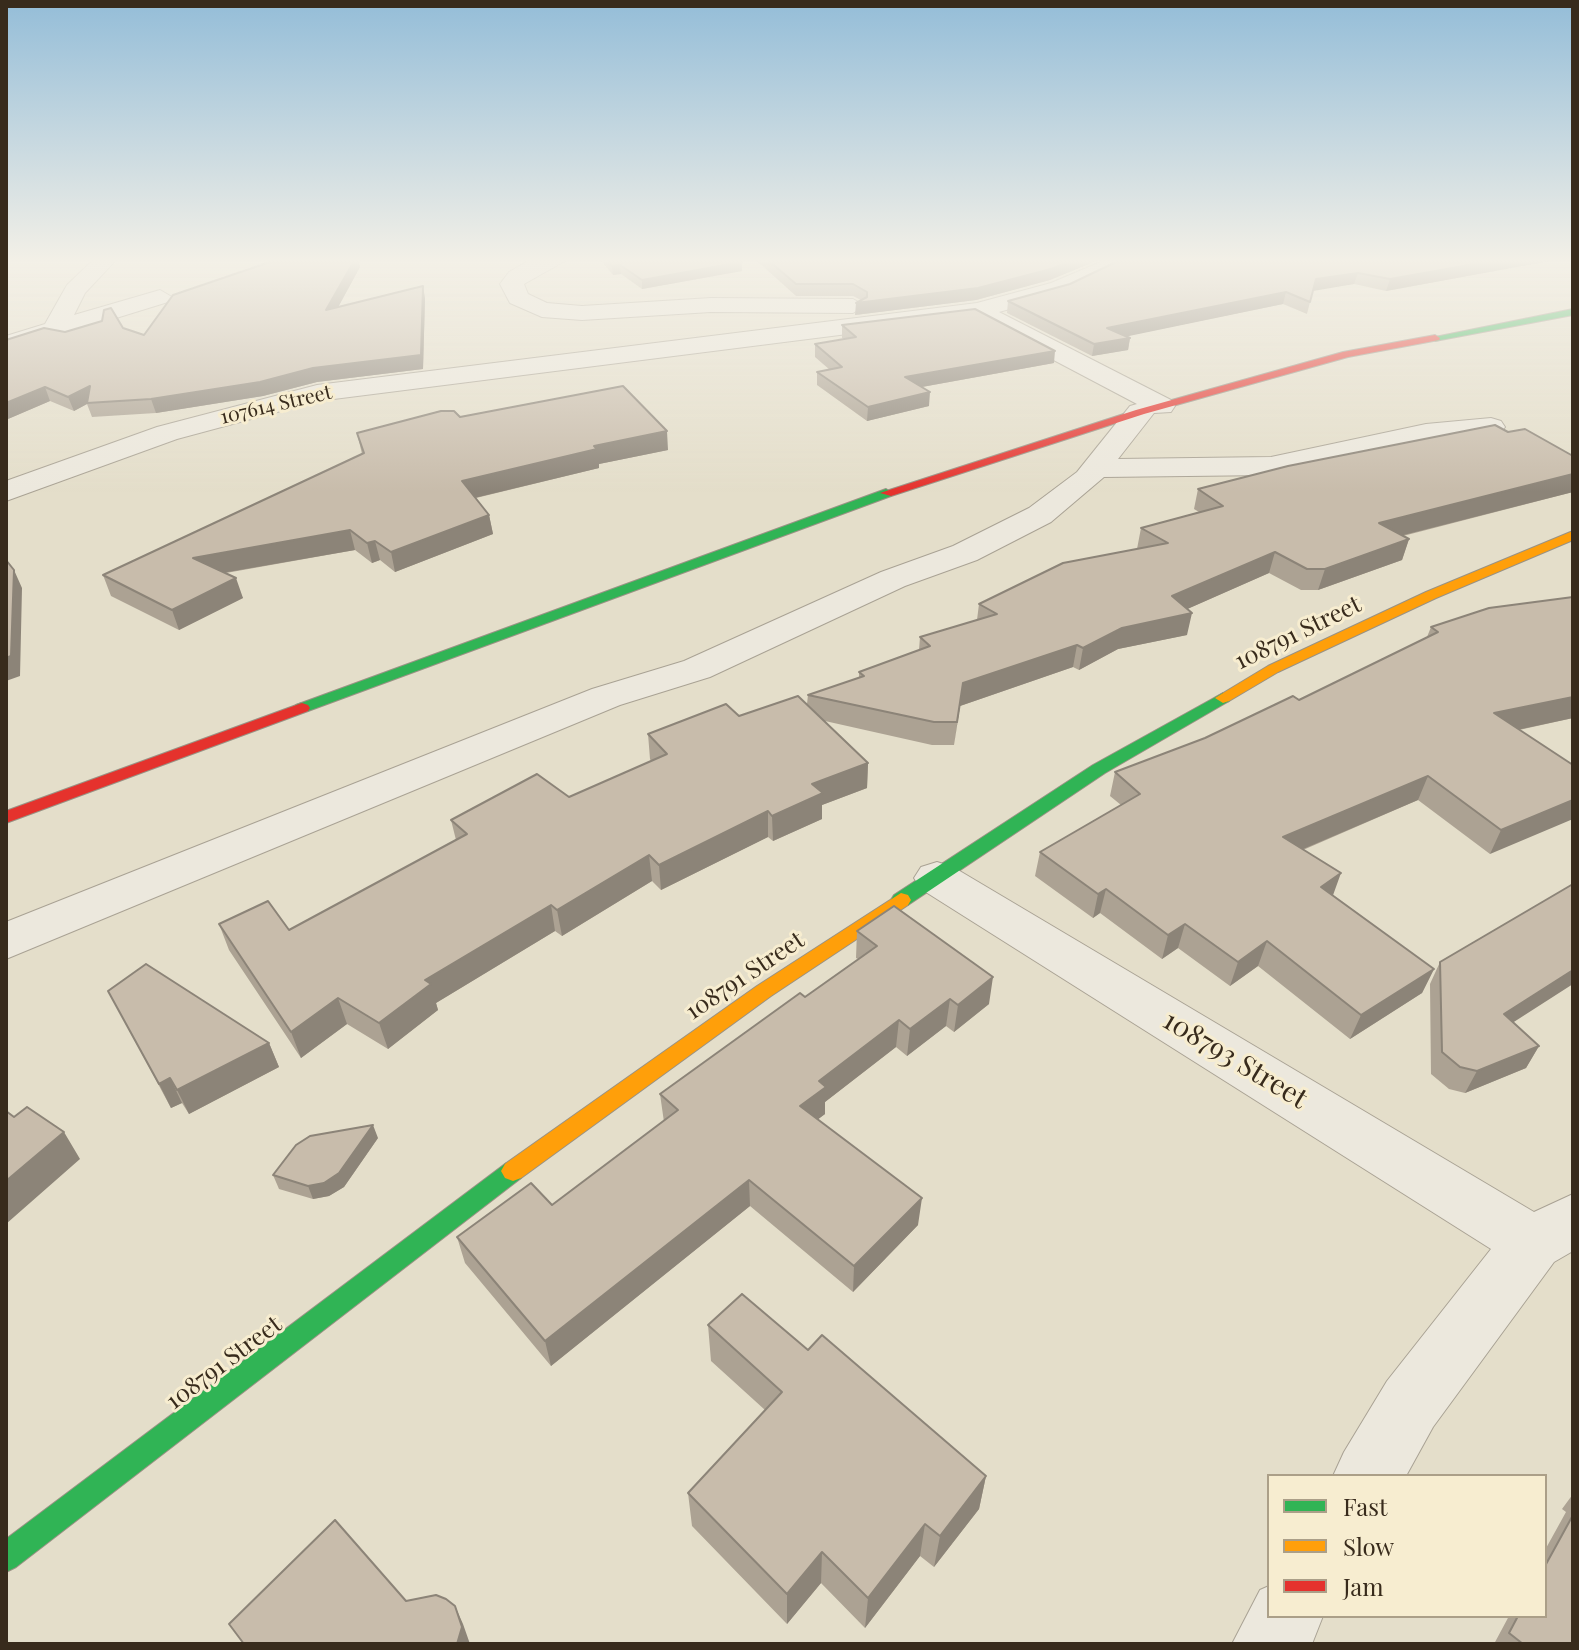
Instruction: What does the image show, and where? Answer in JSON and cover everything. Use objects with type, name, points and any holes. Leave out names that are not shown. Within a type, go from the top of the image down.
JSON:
[{"type":"main road","points":[[6,817],[904,486],[1150,409],[1347,354],[1433,338]]},
{"type":"main road","name":"108791 Street","points":[[6,1557],[562,1133],[764,991],[1099,769],[1273,669],[1431,595],[1573,535]]},
{"type":"street","points":[[6,344],[26,338]]},
{"type":"street","name":"107614 Street","points":[[6,492],[167,433],[317,393],[500,367],[755,338]]},
{"type":"street","points":[[6,941],[576,708],[697,669],[893,579],[965,553],[1040,515],[1100,468],[1150,409],[1027,338]]},
{"type":"street","points":[[1100,468],[1228,469],[1271,466],[1426,433],[1491,427]]},
{"type":"street","name":"108793 Street","points":[[937,878],[1553,1231],[1410,1404],[1369,1474]]},
{"type":"street","points":[[1270,1644],[1285,1618]]},
{"type":"building","points":[[421,338],[421,355],[313,368],[260,382],[151,399],[87,403],[90,386],[68,397],[45,387],[6,403],[6,340]]},
{"type":"building","points":[[850,338],[1030,338],[1055,351],[905,377],[930,392],[868,407],[817,372],[842,367],[815,344]]},
{"type":"building","points":[[1082,338],[1130,338],[1094,344]]},
{"type":"building","points":[[623,386],[667,431],[594,446],[597,449],[462,481],[489,515],[391,552],[375,541],[367,543],[350,530],[193,558],[236,578],[172,610],[103,575],[364,453],[357,433],[441,411],[454,411],[460,417]]},
{"type":"building","points":[[1495,425],[1508,432],[1525,429],[1573,456],[1573,474],[1379,523],[1409,539],[1325,569],[1307,569],[1275,552],[1172,596],[1192,613],[1122,628],[1083,648],[1077,645],[963,683],[957,722],[934,722],[808,695],[864,676],[859,672],[930,646],[920,637],[997,614],[979,604],[1063,563],[1168,543],[1141,528],[1223,506],[1198,489],[1288,466]]},
{"type":"building","points":[[6,560],[14,570],[11,656],[6,658]]},
{"type":"building","points":[[1573,597],[1573,697],[1494,713],[1573,765],[1573,800],[1501,830],[1428,776],[1283,837],[1341,873],[1321,887],[1434,969],[1361,1015],[1267,941],[1238,962],[1185,924],[1168,935],[1106,889],[1098,894],[1040,852],[1140,794],[1115,772],[1205,738],[1293,696],[1299,700],[1438,632],[1431,627],[1489,608]]},
{"type":"building","points":[[798,696],[868,763],[812,784],[823,793],[772,816],[768,811],[659,865],[649,855],[557,910],[551,905],[425,980],[431,984],[379,1023],[338,998],[291,1032],[219,924],[268,901],[289,930],[467,834],[451,820],[537,774],[569,797],[667,754],[648,734],[726,704],[739,716]]},
{"type":"building","points":[[1573,884],[1573,970],[1504,1014],[1539,1046],[1477,1071],[1460,1067],[1442,1052],[1440,962]]},
{"type":"building","points":[[894,906],[993,977],[958,1005],[950,999],[910,1029],[899,1020],[819,1081],[826,1087],[800,1106],[922,1198],[854,1266],[749,1180],[545,1341],[457,1237],[531,1183],[552,1205],[678,1110],[660,1094],[800,993],[805,997],[877,946],[857,931]]},
{"type":"building","points":[[146,964],[269,1043],[177,1090],[170,1078],[159,1084],[108,991]]},
{"type":"building","points":[[27,1107],[64,1132],[6,1181],[6,1111],[14,1117]]},
{"type":"building","points":[[373,1125],[339,1173],[324,1183],[308,1186],[273,1175],[296,1145],[310,1136]]},
{"type":"building","points":[[742,1294],[808,1350],[822,1335],[986,1476],[940,1536],[925,1524],[868,1598],[822,1552],[787,1594],[688,1493],[782,1392],[708,1325]]},
{"type":"building","points":[[1573,1515],[1573,1644],[1523,1644],[1509,1633],[1517,1618],[1547,1618],[1547,1562]]},
{"type":"building","points":[[335,1520],[406,1601],[436,1595],[455,1606],[462,1627],[457,1644],[244,1644],[229,1624]]},
{"type":"traffic: fast","points":[[302,708],[886,493]]},
{"type":"traffic: fast","points":[[901,900],[1099,769],[1223,698]]},
{"type":"traffic: fast","points":[[6,1557],[513,1171]]},
{"type":"traffic: slow","points":[[1223,698],[1273,669],[1431,595],[1573,535]]},
{"type":"traffic: slow","points":[[513,1171],[764,991],[901,900]]},
{"type":"traffic: jam","points":[[886,493],[1140,412],[1347,354],[1435,338]]},
{"type":"traffic: jam","points":[[6,817],[302,708]]}]
